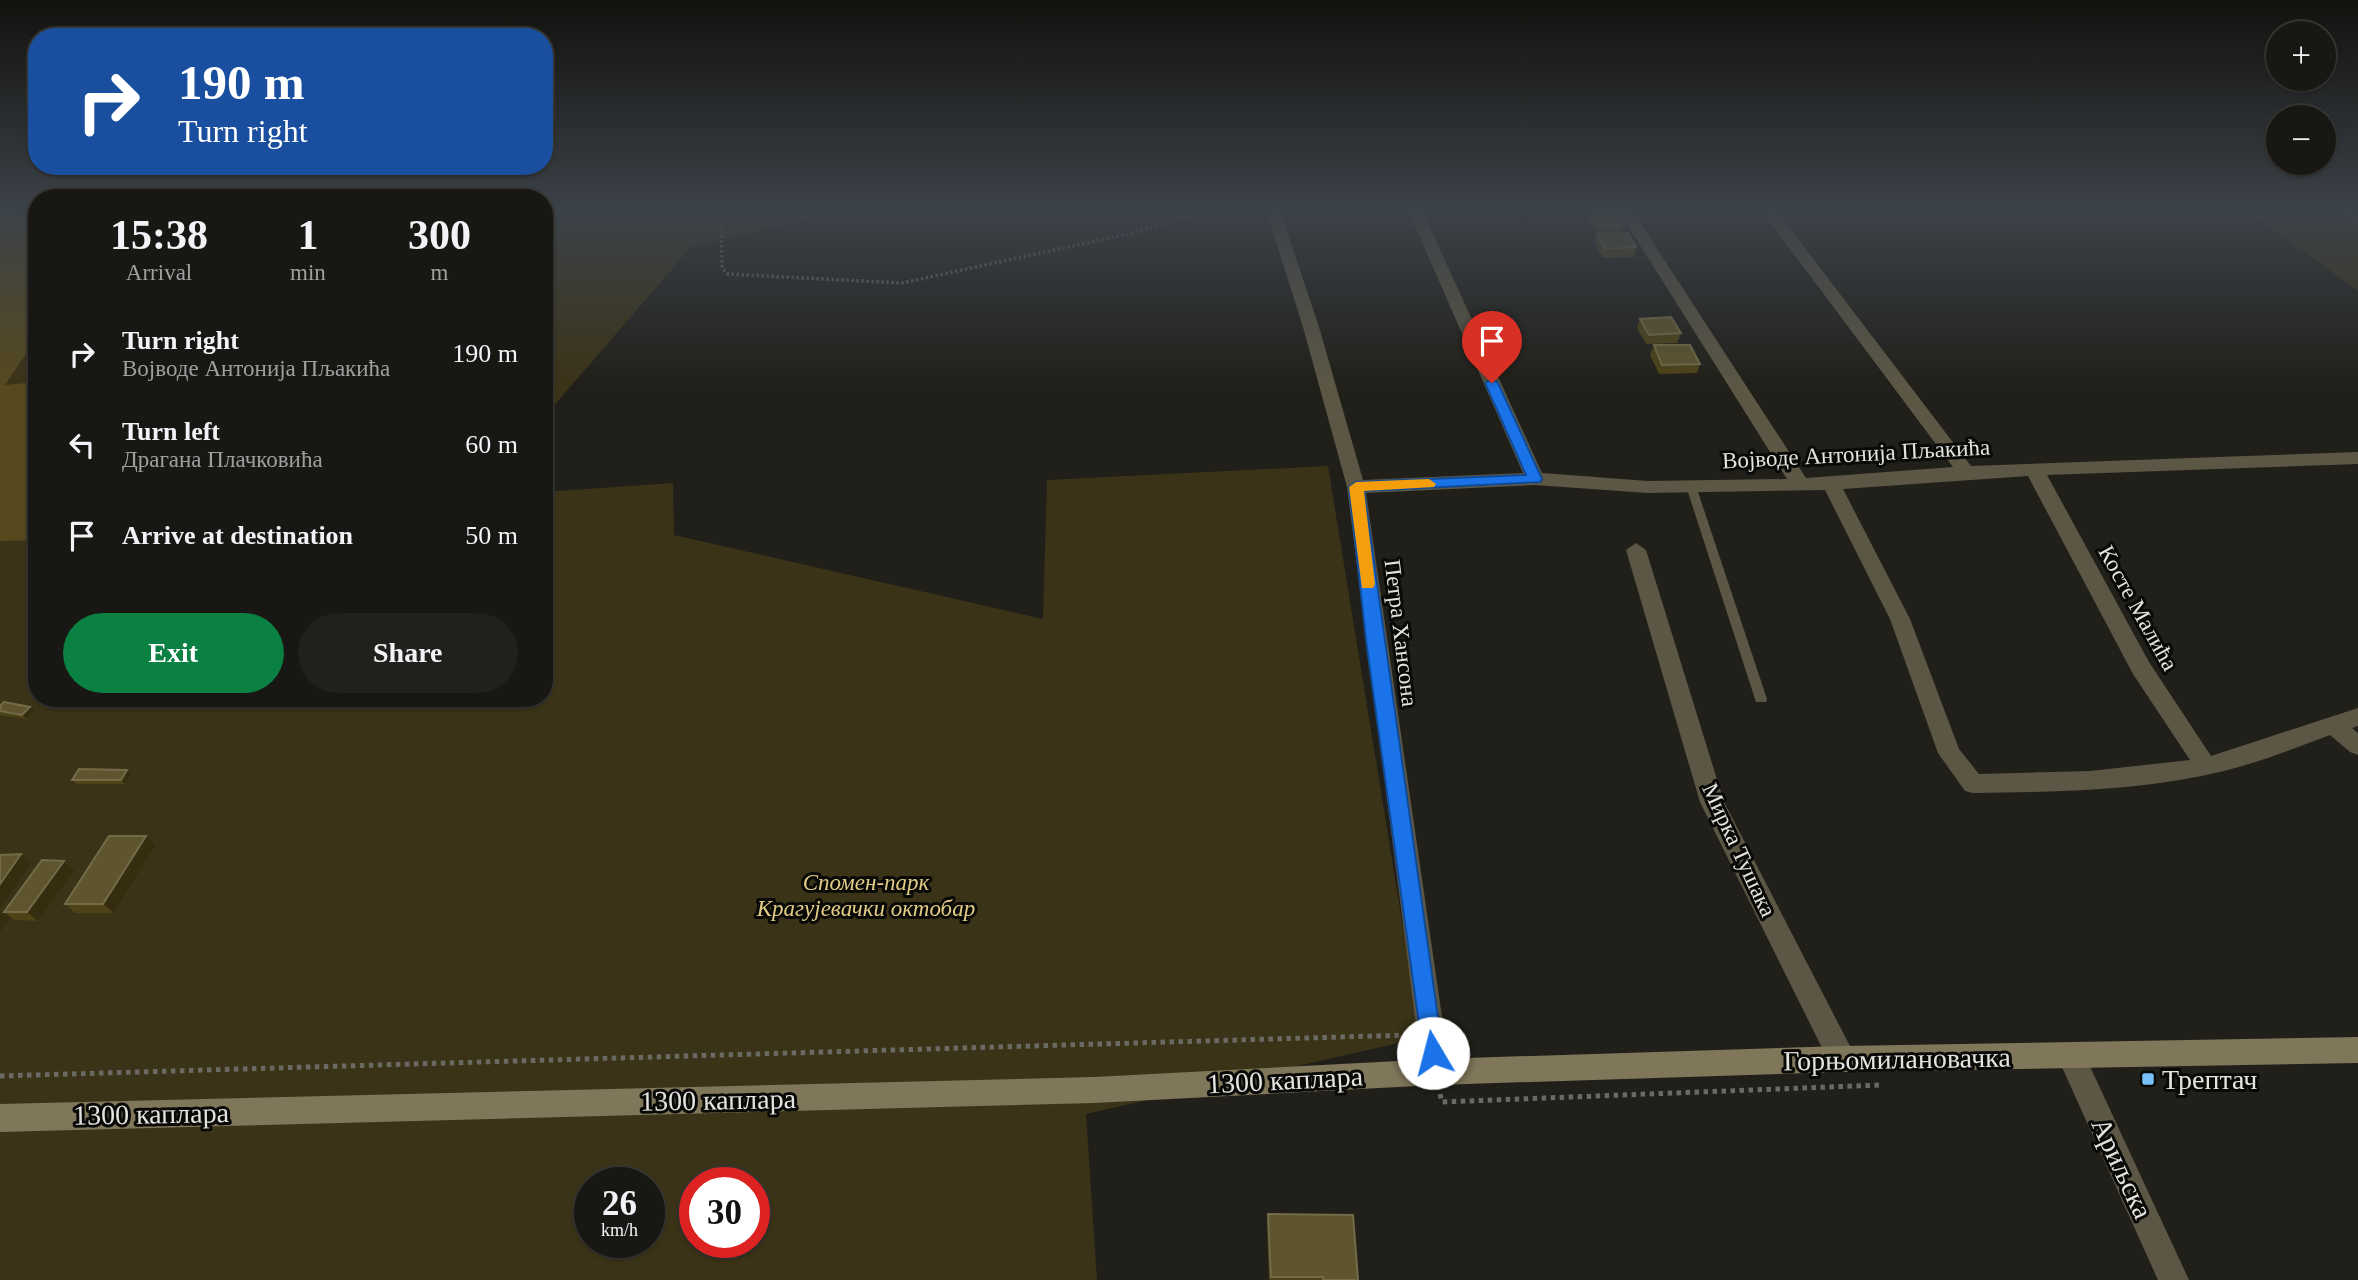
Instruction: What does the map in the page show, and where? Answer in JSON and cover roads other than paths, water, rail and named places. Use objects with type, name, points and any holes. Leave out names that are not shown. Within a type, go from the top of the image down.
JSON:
[{"type":"main road","name":"Горњомилановачка","points":[[1436,1072],[1842,1059],[2358,1050]]},
{"type":"main road","name":"1300 каплара","points":[[0,1118],[1094,1090],[1436,1072]]},
{"type":"street","name":"Петра Хансона","points":[[1292,270],[1356,487],[1436,1072]]},
{"type":"street","points":[[1442,270],[1535,479]]},
{"type":"street","points":[[1663,270],[1800,484]]},
{"type":"street","points":[[1813,270],[1966,472]]},
{"type":"street","name":"Војводе Антонија Пљакића","points":[[1356,487],[1535,479],[1648,487],[1831,484],[1966,472],[2358,458]]},
{"type":"street","name":"Косте Малића","points":[[2034,469],[2141,668],[2206,766]]},
{"type":"street","points":[[1831,484],[1899,619],[1949,753],[1973,784],[2098,782],[2206,766],[2243,757],[2358,717]]},
{"type":"street","name":"Мирка Тушака","points":[[1636,550],[1712,802],[1842,1059]]},
{"type":"street","points":[[2333,724],[2358,747]]},
{"type":"street","name":"Ариљска","points":[[2071,1056],[2174,1280]]},
{"type":"lane","points":[[1691,486],[1761,699]]},
{"type":"place","name":"Трептач","points":[[2148,1079]]},
{"type":"park label","name":"Спомен-парк Крагујевачки октобар","points":[[866,895]]}]
